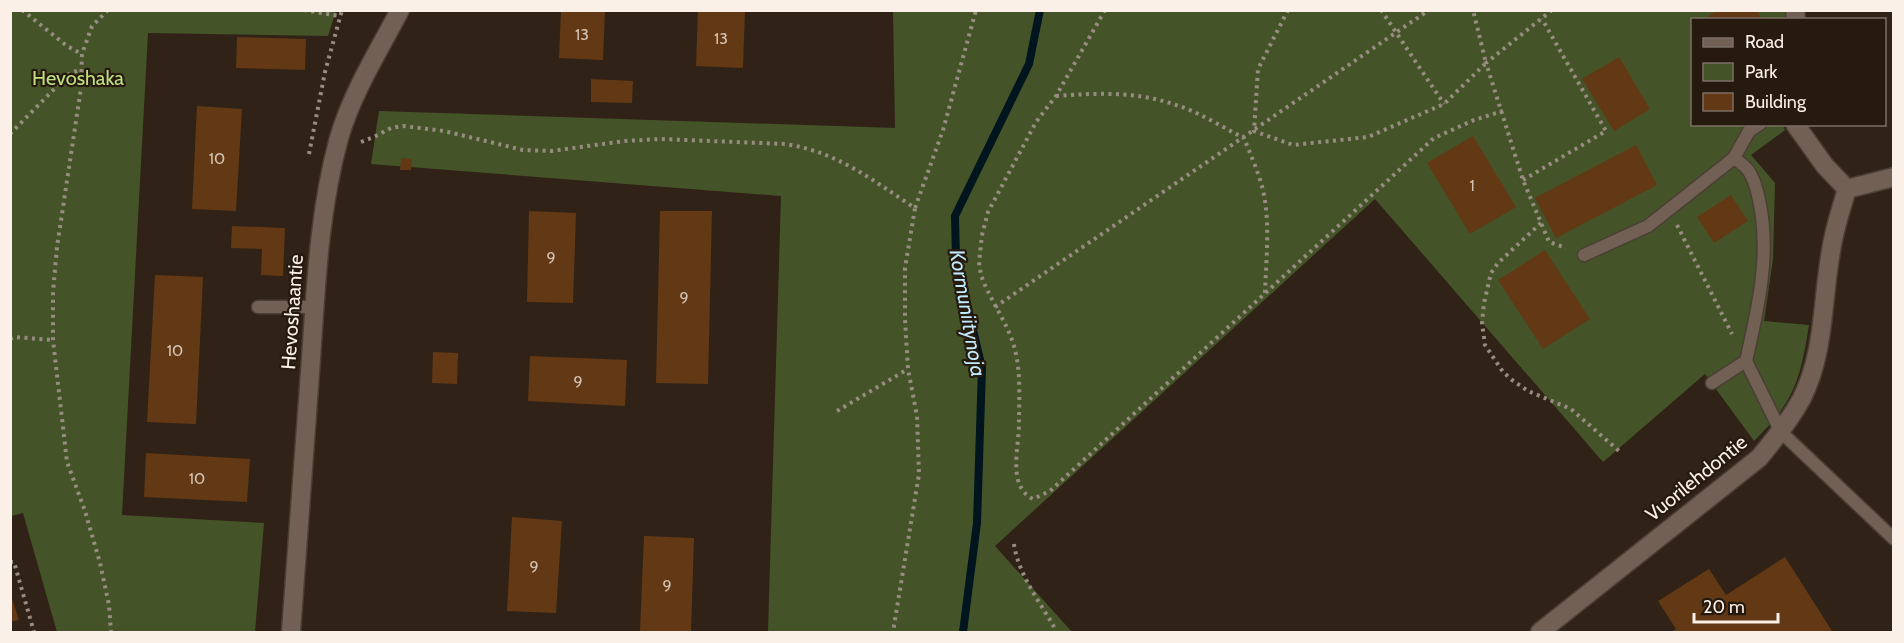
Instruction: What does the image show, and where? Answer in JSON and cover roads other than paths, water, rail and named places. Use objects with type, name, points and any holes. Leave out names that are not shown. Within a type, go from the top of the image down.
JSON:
[{"type":"street","name":"Hevoshaantie","points":[[291,633],[314,307],[321,225],[327,188],[340,136],[352,103],[400,10]]},
{"type":"street","points":[[1796,126],[1825,166],[1847,189],[1893,177]]},
{"type":"street","name":"Vuorilehdontie","points":[[1540,633],[1759,458],[1781,432],[1802,397],[1815,363],[1821,336],[1831,250],[1847,189]]},
{"type":"lane","points":[[1584,255],[1648,226],[1734,158],[1749,131],[1757,126]]},
{"type":"lane","points":[[1734,158],[1748,170],[1756,188],[1764,224],[1763,268],[1746,362],[1781,432],[1893,539]]},
{"type":"lane","points":[[258,307],[314,307]]},
{"type":"lane","points":[[1712,383],[1746,362]]},
{"type":"waterway","name":"Kormuniitynoja","points":[[963,632],[977,523],[982,368],[956,259],[955,216],[1029,64],[1040,10]]},
{"type":"park label","name":"Hevoshaka","points":[[78,78]]}]
